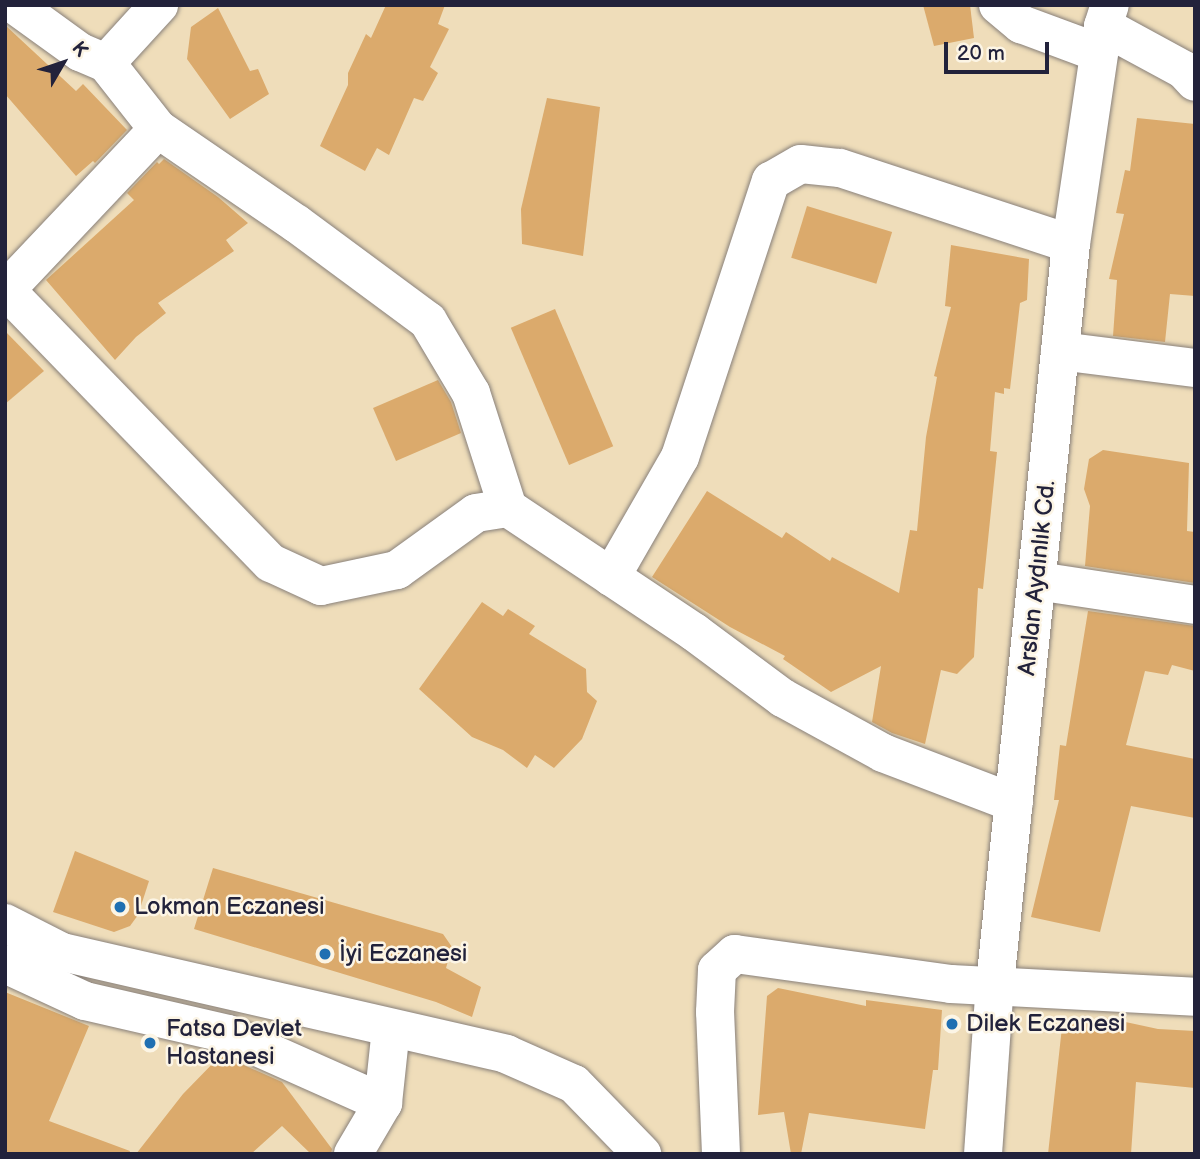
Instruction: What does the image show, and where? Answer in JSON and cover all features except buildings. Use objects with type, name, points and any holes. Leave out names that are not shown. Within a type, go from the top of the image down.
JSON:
[{"type":"street","points":[[15,5],[80,52],[106,63],[158,129],[297,224],[428,321],[471,393],[508,509],[694,632],[783,698],[883,753],[1014,803]]},
{"type":"street","points":[[106,63],[159,5]]},
{"type":"street","points":[[999,5],[1021,24],[1104,28],[1184,70],[1195,82]]},
{"type":"street","name":"Arslan Aydınlık Cd.","points":[[983,1154],[995,984],[1071,243],[1104,28]]},
{"type":"street","points":[[158,129],[6,290],[271,563],[321,586],[397,570],[476,513],[508,509]]},
{"type":"street","points":[[611,578],[680,457],[771,181],[801,164],[840,168],[1071,243]]},
{"type":"street","points":[[1060,351],[1195,369]]},
{"type":"street","points":[[1037,581],[1195,605]]},
{"type":"street","points":[[5,923],[62,952],[506,1054],[573,1084],[642,1154]]},
{"type":"street","points":[[721,1154],[715,1012],[717,970],[734,954],[951,984],[995,984],[1195,997]]},
{"type":"street","points":[[5,964],[85,1001],[228,1034],[383,1103]]},
{"type":"street","points":[[353,1154],[383,1103],[391,1028]]},
{"type":"place","name":"Lokman Eczanesi","points":[[120,907]]},
{"type":"place","name":"İyi Eczanesi","points":[[325,954]]},
{"type":"place","name":"Dilek Eczanesi","points":[[952,1024]]},
{"type":"place","name":"Fatsa Devlet Hastanesi","points":[[150,1043]]}]
